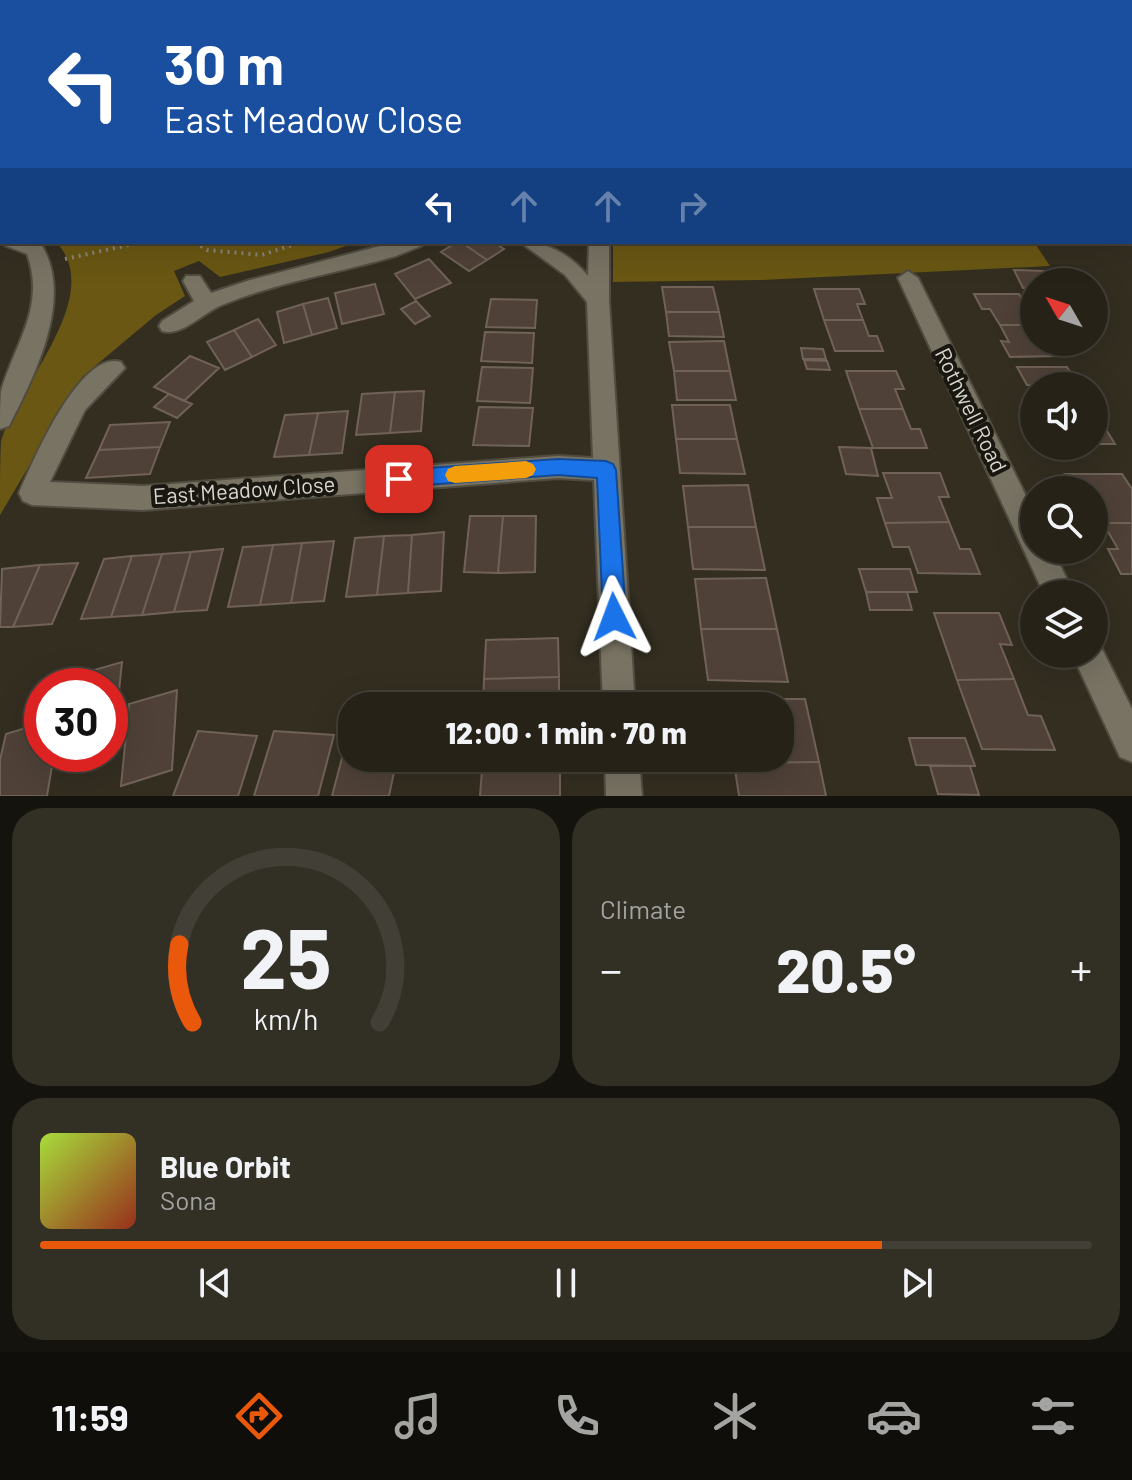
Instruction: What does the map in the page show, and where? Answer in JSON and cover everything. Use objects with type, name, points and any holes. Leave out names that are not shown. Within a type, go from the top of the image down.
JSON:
[{"type":"street","points":[[0,419],[32,349],[44,287],[43,264],[35,250],[18,244]]},
{"type":"street","points":[[170,326],[206,304],[255,286],[369,259],[409,244]]},
{"type":"street","points":[[533,244],[572,270],[598,301]]},
{"type":"street","points":[[599,244],[598,301],[618,692]]},
{"type":"street","name":"Rothwell Road","points":[[908,278],[1020,512]]},
{"type":"street","points":[[193,281],[206,304]]},
{"type":"street","name":"East Meadow Close","points":[[113,368],[76,403],[32,493],[143,498],[558,467],[606,470]]},
{"type":"street","points":[[1095,668],[1132,745]]},
{"type":"street","points":[[623,772],[624,796]]},
{"type":"path","points":[[43,264],[133,244]]},
{"type":"path","points":[[198,244],[207,250],[262,255],[295,244]]},
{"type":"shaded area","points":[[57,244],[351,244],[220,277],[199,261],[174,271],[185,296],[156,315],[82,377],[0,515],[1,442],[65,314],[71,288],[69,264]]},
{"type":"shaded area","points":[[613,244],[1035,244],[1050,266],[760,280],[613,282]]},
{"type":"building","points":[[454,244],[464,244],[487,260],[469,271],[441,252]]},
{"type":"building","points":[[464,244],[496,244],[504,249],[487,260]]},
{"type":"building","points":[[429,259],[451,283],[415,299],[395,274]]},
{"type":"building","points":[[375,284],[384,314],[342,324],[335,293]]},
{"type":"building","points":[[662,287],[713,287],[719,312],[666,312]]},
{"type":"building","points":[[814,289],[859,289],[865,304],[857,304],[863,320],[824,320]]},
{"type":"building","points":[[974,294],[1019,294],[1020,325],[1000,325],[990,309],[982,309]]},
{"type":"building","points":[[328,298],[337,328],[312,335],[303,304]]},
{"type":"building","points":[[491,299],[537,300],[535,328],[486,327]]},
{"type":"building","points":[[416,301],[430,316],[415,324],[401,309]]},
{"type":"building","points":[[303,304],[312,335],[284,343],[277,312]]},
{"type":"building","points":[[666,312],[719,312],[724,337],[669,336]]},
{"type":"building","points":[[258,319],[276,345],[252,357],[234,330]]},
{"type":"building","points":[[824,320],[863,320],[869,336],[877,336],[883,351],[835,351]]},
{"type":"building","points":[[1000,325],[1020,325],[1020,356],[1058,356],[1010,357],[1001,341],[1009,342]]},
{"type":"building","points":[[234,330],[252,357],[225,370],[207,342]]},
{"type":"building","points":[[485,332],[534,333],[532,363],[481,361]]},
{"type":"building","points":[[724,341],[730,371],[674,371],[669,342]]},
{"type":"building","points":[[801,348],[823,349],[826,359],[803,359]]},
{"type":"building","points":[[190,356],[219,368],[184,401],[154,387]]},
{"type":"building","points":[[804,360],[827,361],[830,370],[807,369]]},
{"type":"building","points":[[482,367],[533,368],[530,403],[477,401]]},
{"type":"building","points":[[1017,367],[1067,367],[1070,372],[1020,372]]},
{"type":"building","points":[[674,371],[730,371],[736,400],[677,400]]},
{"type":"building","points":[[846,371],[896,371],[904,389],[895,389],[903,409],[859,409]]},
{"type":"building","points":[[424,391],[421,431],[390,433],[395,392]]},
{"type":"building","points":[[395,392],[390,433],[356,435],[362,394]]},
{"type":"building","points":[[169,394],[192,404],[177,418],[154,407]]},
{"type":"building","points":[[672,405],[730,405],[737,439],[676,439]]},
{"type":"building","points":[[479,407],[533,408],[529,446],[473,445]]},
{"type":"building","points":[[859,409],[903,409],[911,429],[920,429],[927,448],[873,448]]},
{"type":"building","points":[[348,411],[342,453],[309,455],[318,413]]},
{"type":"building","points":[[318,413],[309,455],[274,457],[285,415]]},
{"type":"building","points":[[170,422],[160,447],[99,450],[110,425]]},
{"type":"building","points":[[676,439],[737,439],[745,474],[680,473]]},
{"type":"building","points":[[160,447],[150,474],[86,478],[99,450]]},
{"type":"building","points":[[839,447],[871,448],[878,476],[846,474]]},
{"type":"building","points":[[883,473],[940,473],[949,497],[939,497],[949,522],[885,523],[877,498],[892,498]]},
{"type":"building","points":[[1122,474],[1132,489],[1132,523],[1108,523],[1108,476],[1066,476]]},
{"type":"building","points":[[748,485],[756,527],[688,527],[683,486]]},
{"type":"building","points":[[470,516],[503,516],[498,573],[464,572]]},
{"type":"building","points":[[503,516],[536,516],[535,572],[498,573]]},
{"type":"building","points":[[949,522],[960,549],[970,549],[980,574],[918,573],[909,547],[893,547],[885,523]]},
{"type":"building","points":[[1108,523],[1132,523],[1132,574],[1121,574],[1108,549],[1118,549],[1108,532]]},
{"type":"building","points":[[688,527],[756,527],[765,570],[693,569]]},
{"type":"building","points":[[444,532],[441,591],[408,593],[412,535]]},
{"type":"building","points":[[412,535],[408,593],[377,595],[384,536]]},
{"type":"building","points":[[384,536],[377,595],[346,597],[355,538]]},
{"type":"building","points":[[334,541],[324,601],[291,603],[302,543]]},
{"type":"building","points":[[302,543],[291,603],[260,605],[273,545]]},
{"type":"building","points":[[273,545],[260,605],[228,607],[243,547]]},
{"type":"building","points":[[223,549],[207,610],[174,612],[191,552]]},
{"type":"building","points":[[191,552],[174,612],[142,615],[162,554]]},
{"type":"building","points":[[162,554],[142,615],[111,617],[132,556]]},
{"type":"building","points":[[132,556],[111,617],[81,619],[104,559]]},
{"type":"building","points":[[78,563],[52,624],[13,627],[40,565]]},
{"type":"building","points":[[40,565],[13,627],[0,627],[2,569]]},
{"type":"building","points":[[859,569],[910,569],[917,592],[866,592]]},
{"type":"building","points":[[766,578],[777,629],[701,629],[695,579]]},
{"type":"building","points":[[866,592],[907,592],[912,610],[870,610]]},
{"type":"building","points":[[934,613],[999,613],[1012,645],[1000,644],[1014,679],[957,680]]},
{"type":"building","points":[[701,629],[777,629],[788,682],[708,680]]},
{"type":"building","points":[[558,638],[559,677],[484,679],[486,640]]},
{"type":"building","points":[[122,662],[121,668],[101,668]]},
{"type":"building","points":[[559,677],[559,692],[484,692],[484,679]]},
{"type":"building","points":[[1014,679],[1028,715],[1041,716],[1055,750],[982,749],[957,680]]},
{"type":"building","points":[[177,690],[172,770],[121,786],[122,772],[128,772],[129,704]]},
{"type":"building","points":[[794,699],[805,699],[819,762],[794,762]]},
{"type":"building","points":[[24,728],[24,772],[51,772],[47,796],[0,796],[0,760],[6,734]]},
{"type":"building","points":[[198,731],[257,736],[238,796],[173,796]]},
{"type":"building","points":[[274,731],[334,735],[318,796],[254,796]]},
{"type":"building","points":[[909,738],[965,738],[975,766],[916,765]]},
{"type":"building","points":[[794,762],[819,762],[826,796],[739,796],[735,772],[794,772]]},
{"type":"building","points":[[930,766],[970,766],[979,795],[938,794]]},
{"type":"building","points":[[338,772],[394,772],[389,796],[332,796]]},
{"type":"building","points":[[482,772],[560,772],[560,796],[480,796]]},
{"type":"slow traffic","points":[[455,475],[526,469]]},
{"type":"route","points":[[399,479],[558,467],[606,470],[614,617]]}]
